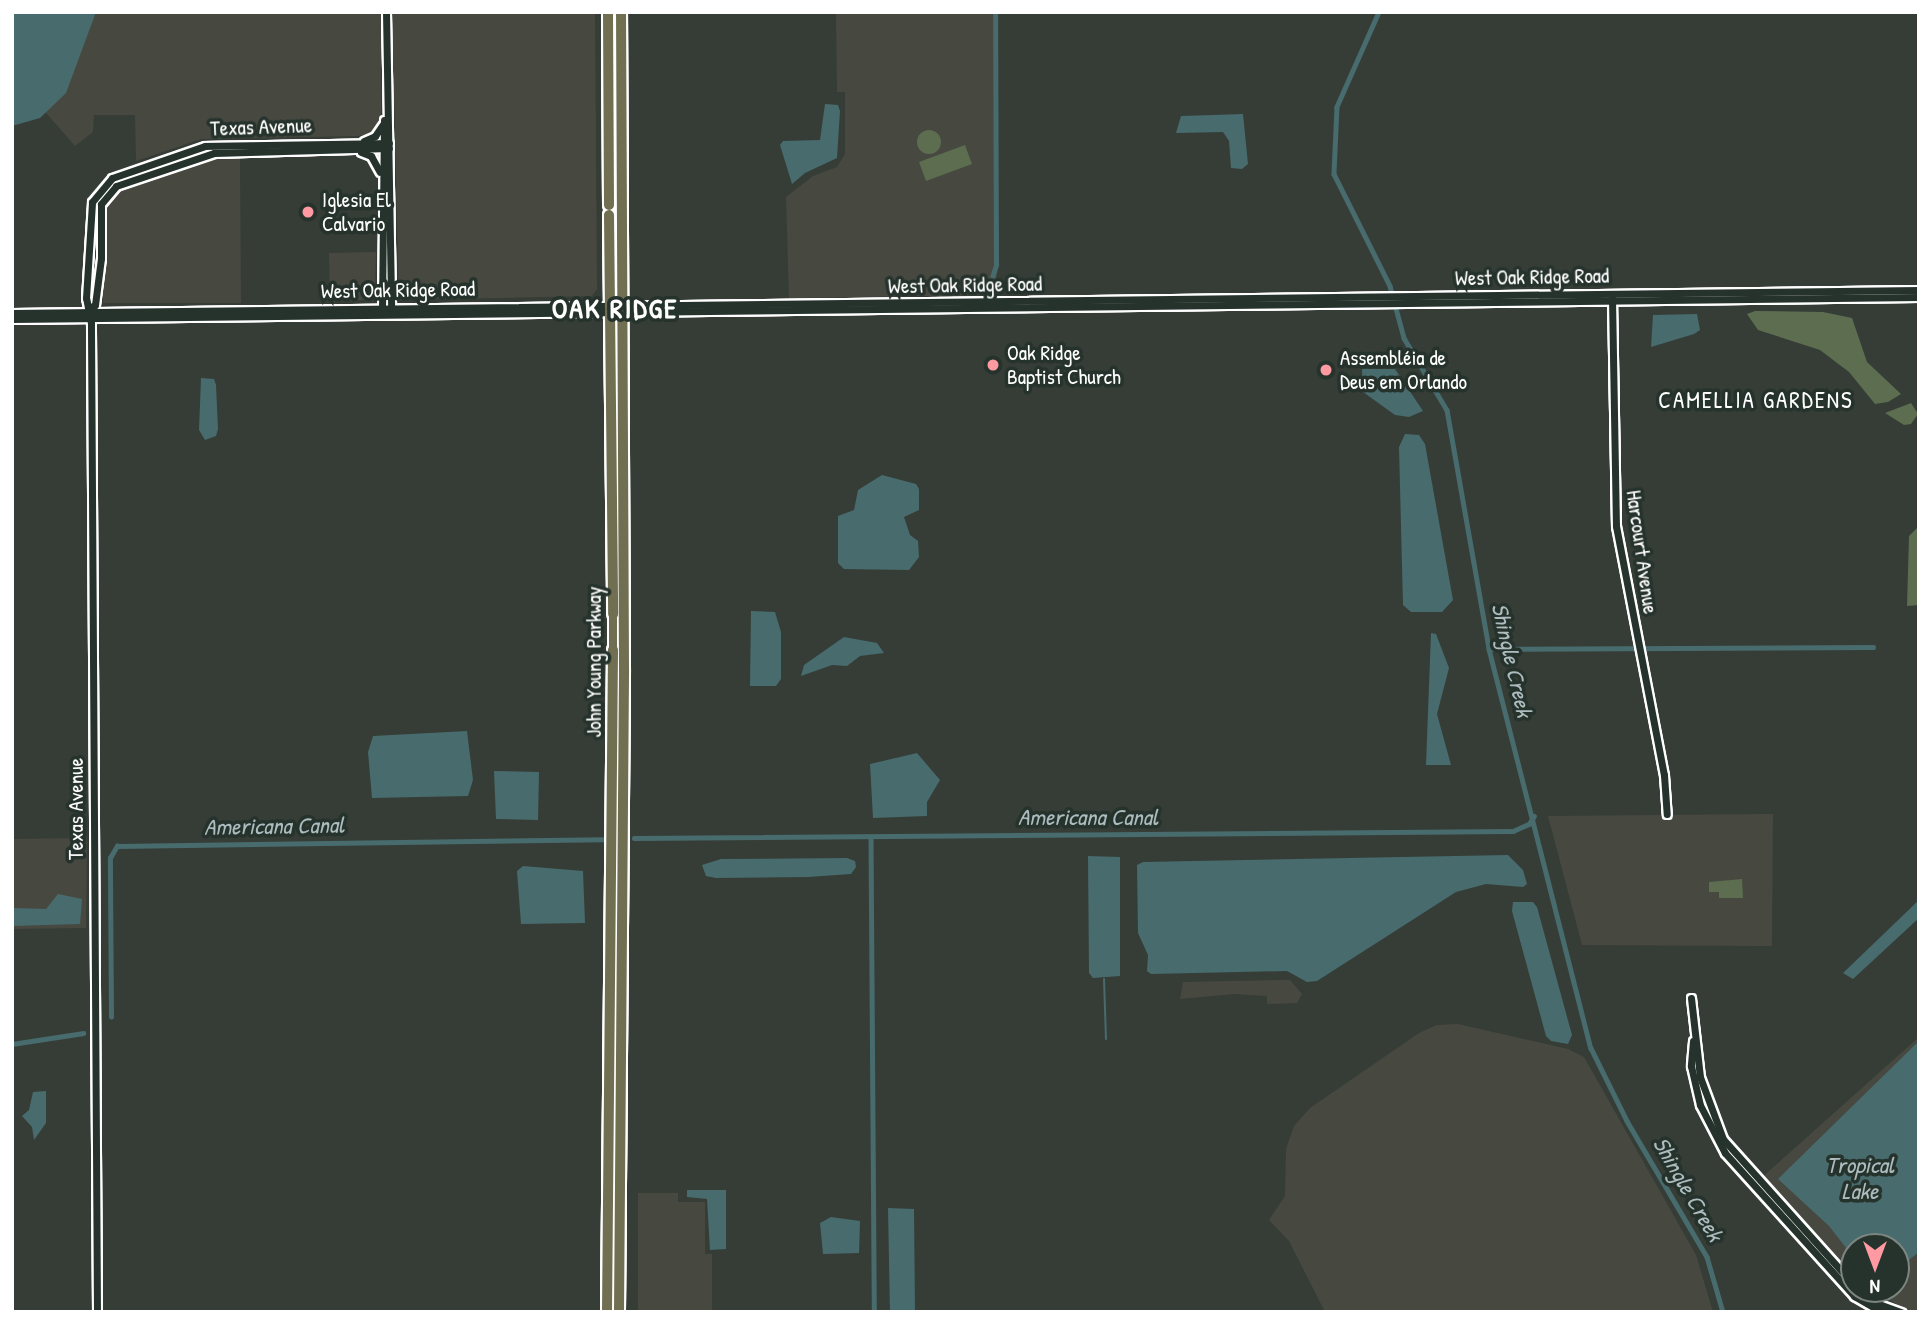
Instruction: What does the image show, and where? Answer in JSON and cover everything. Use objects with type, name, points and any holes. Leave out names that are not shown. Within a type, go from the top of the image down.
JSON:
[{"type":"highway","name":"John Young Parkway","points":[[608,12],[613,614]]},
{"type":"highway","name":"John Young Parkway","points":[[619,1312],[624,669],[621,12]]},
{"type":"highway","name":"John Young Parkway","points":[[607,1312],[613,938],[613,650]]},
{"type":"highway","points":[[613,650],[624,669]]},
{"type":"highway","points":[[613,938],[623,955]]},
{"type":"main road","name":"John Young Parkway","points":[[613,614],[613,650]]},
{"type":"street","points":[[386,12],[386,146],[391,311]]},
{"type":"street","points":[[382,311],[381,180],[386,146],[384,121],[387,84]]},
{"type":"street","points":[[355,147],[375,136],[384,121]]},
{"type":"street","name":"Texas Avenue","points":[[97,1312],[91,312],[86,298],[92,202],[112,178],[185,150],[218,144],[386,146]]},
{"type":"street","points":[[355,147],[371,156],[381,180]]},
{"type":"street","points":[[1715,300],[1767,296],[1768,291]]},
{"type":"street","name":"West Oak Ridge Road","points":[[12,316],[24,312],[391,311],[496,306],[860,312],[1040,308],[1121,301],[1301,298],[1386,302],[1412,300],[1422,296],[1612,292],[1917,294]]},
{"type":"street","name":"Harcourt Avenue","points":[[1612,292],[1615,518],[1664,775],[1667,814]]},
{"type":"street","name":"West Oak Ridge Road","points":[[781,309],[923,303],[1207,309],[1412,300],[1440,304],[1612,302],[1917,294]]},
{"type":"street","points":[[1440,304],[1499,295]]},
{"type":"street","points":[[1386,302],[1422,296]]},
{"type":"street","points":[[1273,306],[1301,298]]},
{"type":"street","points":[[1207,309],[1244,299]]},
{"type":"street","points":[[860,312],[923,303]]},
{"type":"street","points":[[440,315],[496,306]]},
{"type":"street","name":"West Oak Ridge Road","points":[[391,311],[440,315],[610,309]]},
{"type":"street","points":[[215,317],[229,310]]},
{"type":"street","name":"West Oak Ridge Road","points":[[12,316],[91,312],[215,317],[382,311]]},
{"type":"street","points":[[1691,998],[1691,1066],[1700,1105],[1724,1153],[1854,1296],[1882,1312]]},
{"type":"street","points":[[1693,1041],[1706,1098],[1723,1139],[1840,1269]]},
{"type":"street","points":[[1876,1303],[1901,1312]]},
{"type":"shaded area","points":[[80,12],[381,12],[381,122],[369,134],[357,136],[201,139],[136,161],[135,115],[94,115],[93,132],[75,146],[33,98]]},
{"type":"shaded area","points":[[392,12],[595,12],[597,289],[592,296],[399,300]]},
{"type":"shaded area","points":[[836,12],[995,12],[997,295],[789,298],[786,197],[813,176],[837,167],[845,154],[845,92],[837,92]]},
{"type":"shaded area","points":[[240,157],[241,303],[103,303],[105,206],[116,192],[202,160]]},
{"type":"shaded area","points":[[376,252],[375,299],[330,302],[329,253]]},
{"type":"shaded area","points":[[1773,814],[1772,946],[1582,945],[1548,816]]},
{"type":"shaded area","points":[[87,838],[86,928],[12,929],[12,839]]},
{"type":"shaded area","points":[[1290,980],[1302,994],[1297,1003],[1267,1004],[1267,996],[1234,994],[1180,999],[1183,982]]},
{"type":"shaded area","points":[[1458,1024],[1568,1049],[1584,1057],[1696,1255],[1713,1312],[1325,1312],[1289,1241],[1269,1220],[1285,1196],[1286,1149],[1294,1126],[1310,1108],[1419,1033],[1437,1025]]},
{"type":"shaded area","name":"Tropical Lake","points":[[1919,1037],[1919,1312],[1910,1312],[1895,1303],[1910,1303],[1910,1233],[1840,1233],[1840,1264],[1759,1180]]},
{"type":"shaded area","points":[[638,1193],[678,1193],[678,1202],[705,1202],[705,1254],[712,1254],[712,1312],[638,1312]]},
{"type":"green space","points":[[924,130],[934,130],[941,137],[941,147],[934,154],[924,154],[917,147],[917,137]]},
{"type":"green space","points":[[965,145],[972,164],[926,181],[919,162]]},
{"type":"green space","points":[[1755,311],[1823,312],[1852,318],[1867,362],[1901,394],[1888,402],[1875,404],[1849,372],[1820,350],[1758,330],[1747,314]]},
{"type":"green space","points":[[1911,403],[1918,414],[1911,424],[1904,425],[1885,413]]},
{"type":"green space","points":[[1919,526],[1919,605],[1907,606],[1909,536]]},
{"type":"green space","points":[[1742,879],[1743,898],[1719,898],[1719,892],[1709,892],[1709,882]]},
{"type":"water","points":[[12,12],[96,12],[66,93],[40,118],[12,126]]},
{"type":"water","points":[[825,104],[838,105],[840,111],[837,158],[805,173],[792,184],[780,145],[783,141],[820,140]]},
{"type":"water","points":[[1243,114],[1248,164],[1242,169],[1231,168],[1229,141],[1223,132],[1176,133],[1181,116]]},
{"type":"water","points":[[1697,314],[1700,330],[1651,347],[1653,315]]},
{"type":"water","points":[[1362,369],[1395,369],[1423,411],[1409,417],[1395,415],[1363,392]]},
{"type":"water","points":[[201,378],[214,379],[216,385],[218,429],[216,436],[205,440],[199,430]]},
{"type":"water","points":[[1405,434],[1419,435],[1425,444],[1453,600],[1442,612],[1411,612],[1403,605],[1399,447]]},
{"type":"water","points":[[882,475],[916,484],[919,489],[919,510],[904,517],[910,535],[918,541],[919,557],[909,570],[844,569],[838,563],[838,516],[854,510],[858,490]]},
{"type":"water","points":[[751,611],[775,612],[781,632],[781,679],[776,686],[750,686]]},
{"type":"water","points":[[1431,633],[1436,634],[1449,668],[1437,714],[1451,765],[1426,765]]},
{"type":"water","points":[[844,637],[877,643],[884,653],[860,656],[847,666],[832,665],[801,676],[804,665]]},
{"type":"water","points":[[467,731],[473,780],[468,796],[372,798],[368,752],[373,736]]},
{"type":"water","points":[[917,753],[940,780],[927,802],[927,816],[873,818],[870,764]]},
{"type":"water","points":[[494,771],[539,772],[538,820],[496,819]]},
{"type":"water","points":[[1508,855],[1523,870],[1527,884],[1523,887],[1486,884],[1456,892],[1317,981],[1307,982],[1287,971],[1151,974],[1147,971],[1148,955],[1138,933],[1137,865],[1143,862]]},
{"type":"water","points":[[1088,856],[1120,857],[1120,976],[1093,978],[1089,973]]},
{"type":"water","points":[[847,858],[855,861],[856,867],[851,874],[808,877],[716,878],[706,876],[702,865],[721,859]]},
{"type":"water","points":[[523,866],[583,871],[585,923],[521,924],[517,871]]},
{"type":"water","points":[[58,894],[82,899],[80,924],[12,926],[12,908],[46,909]]},
{"type":"water","points":[[1919,900],[1919,918],[1853,979],[1843,973]]},
{"type":"water","points":[[1513,902],[1533,902],[1537,907],[1572,1035],[1568,1044],[1551,1041],[1546,1036],[1512,911]]},
{"type":"water","name":"Tropical Lake","points":[[1919,1041],[1919,1252],[1910,1259],[1910,1233],[1840,1233],[1840,1240],[1829,1226],[1778,1179]]},
{"type":"water","points":[[46,1091],[46,1123],[34,1140],[32,1127],[22,1116],[29,1110],[33,1092]]},
{"type":"water","points":[[687,1190],[726,1190],[726,1249],[710,1250],[707,1199],[687,1197]]},
{"type":"water","points":[[888,1208],[914,1209],[915,1312],[890,1312]]},
{"type":"water","points":[[831,1217],[860,1221],[859,1253],[823,1254],[820,1223]]},
{"type":"waterway","points":[[986,296],[996,265],[995,12]]},
{"type":"waterway","name":"Shingle Creek","points":[[1379,12],[1337,107],[1334,174],[1390,286],[1404,338],[1447,410],[1489,649],[1591,1048],[1627,1121],[1707,1257],[1723,1312]]},
{"type":"waterway","points":[[1489,649],[1873,647]]},
{"type":"waterway","name":"Americana Canal","points":[[634,838],[1513,831],[1529,824],[1534,816]]},
{"type":"waterway","points":[[871,837],[874,1312]]},
{"type":"waterway","name":"Americana Canal","points":[[111,1017],[110,858],[117,846],[604,839]]},
{"type":"waterway","points":[[1104,979],[1106,1039]]},
{"type":"waterway","points":[[12,1044],[83,1033]]},
{"type":"place","name":"Iglesia El Calvario","points":[[308,212]]},
{"type":"place","name":"Oak Ridge Baptist Church","points":[[993,365]]},
{"type":"place","name":"Assembléia de Deus em Orlando","points":[[1326,370]]},
{"type":"district","name":"OAK RIDGE","points":[[615,308]]},
{"type":"district","name":"CAMELLIA GARDENS","points":[[1756,400]]}]
